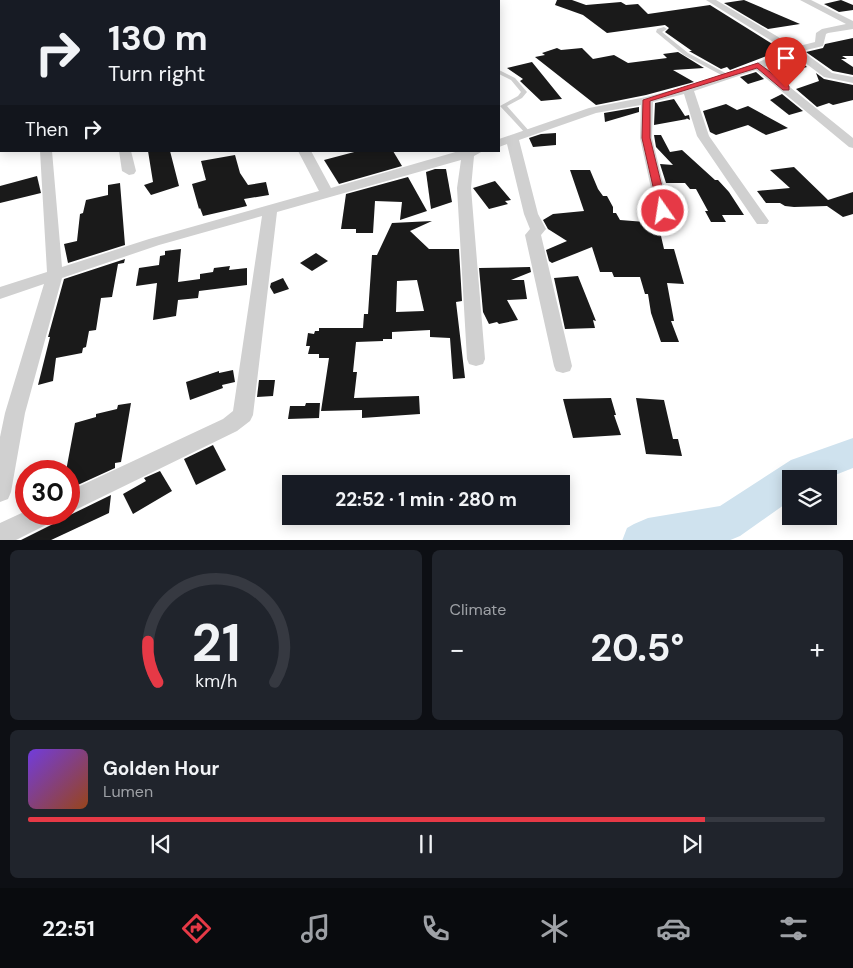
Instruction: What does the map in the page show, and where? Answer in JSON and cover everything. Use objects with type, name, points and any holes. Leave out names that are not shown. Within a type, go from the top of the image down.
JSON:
[{"type":"street","points":[[710,0],[794,50],[828,75],[853,80]]},
{"type":"street","points":[[804,0],[853,25]]},
{"type":"street","points":[[563,366],[533,236],[538,229],[531,214],[513,138],[593,110],[646,100],[688,89],[758,66],[794,50],[820,44],[821,33],[825,31],[853,25]]},
{"type":"street","points":[[758,66],[853,144]]},
{"type":"street","points":[[688,89],[703,136],[762,221]]},
{"type":"street","points":[[646,100],[646,138],[663,211]]},
{"type":"street","points":[[0,492],[15,412],[55,275],[46,152]]},
{"type":"street","points":[[125,152],[129,171]]},
{"type":"street","points":[[305,152],[327,194]]},
{"type":"street","points":[[0,293],[154,242],[270,211],[470,152],[464,188],[476,359]]},
{"type":"street","points":[[80,497],[230,426],[243,415],[270,211]]},
{"type":"street","points":[[0,535],[21,525]]},
{"type":"lane","points":[[664,29],[659,30],[659,32],[686,54],[727,76]]},
{"type":"lane","points":[[500,72],[513,79],[524,92],[520,97],[503,106],[513,138]]},
{"type":"building","points":[[557,0],[572,0],[586,5],[621,2],[626,5],[638,4],[648,14],[710,5],[782,50],[730,70],[727,67],[721,69],[689,51],[692,51],[665,32],[669,28],[665,25],[607,33],[583,15],[555,5]]},
{"type":"building","points":[[744,0],[800,24],[768,29],[724,3]]},
{"type":"building","points":[[841,0],[853,5],[853,10],[839,12],[824,4]]},
{"type":"building","points":[[853,38],[853,56],[842,56],[847,59],[841,59],[853,67],[853,75],[833,71],[806,52],[823,48],[825,44]]},
{"type":"building","points":[[557,48],[561,50],[582,48],[593,59],[614,55],[628,63],[667,58],[663,54],[678,52],[704,68],[673,70],[694,82],[646,95],[596,105],[535,57],[545,55],[542,53]]},
{"type":"building","points":[[793,56],[807,67],[778,75],[769,67]]},
{"type":"building","points":[[532,62],[562,99],[541,101],[520,81],[523,79],[507,68]]},
{"type":"building","points":[[756,72],[764,79],[748,84],[740,77]]},
{"type":"building","points":[[816,73],[824,79],[853,85],[853,100],[833,105],[829,103],[817,107],[796,89],[819,81]]},
{"type":"building","points":[[782,94],[803,111],[789,115],[770,100]]},
{"type":"building","points":[[674,99],[685,116],[689,115],[690,120],[686,118],[654,125],[655,103]]},
{"type":"building","points":[[726,104],[737,110],[748,106],[788,128],[766,135],[748,125],[716,135],[710,132],[703,111]]},
{"type":"building","points":[[639,107],[639,112],[605,122],[604,113]]},
{"type":"building","points":[[556,133],[556,145],[533,147],[529,138],[541,134]]},
{"type":"building","points":[[654,135],[661,135],[670,152],[682,150],[715,180],[718,180],[729,192],[744,215],[722,215],[726,222],[711,222],[705,211],[708,211],[696,189],[690,189],[685,183],[666,183],[660,164],[673,165],[656,147]]},
{"type":"building","points":[[148,152],[170,152],[179,186],[151,195],[144,185],[153,182]]},
{"type":"building","points":[[354,152],[394,152],[402,166],[339,184],[324,160]]},
{"type":"building","points":[[235,155],[240,173],[248,185],[266,182],[269,195],[244,199],[247,206],[203,216],[199,209],[192,184],[206,180],[201,161]]},
{"type":"building","points":[[794,167],[828,200],[853,192],[853,214],[843,217],[827,206],[794,207],[785,206],[780,203],[766,203],[757,191],[790,188],[770,170]]},
{"type":"building","points":[[435,169],[446,169],[452,202],[431,209],[426,172]]},
{"type":"building","points":[[570,170],[590,170],[598,189],[603,196],[607,196],[613,207],[613,213],[616,213],[620,220],[658,223],[664,249],[674,249],[684,284],[667,283],[674,321],[671,321],[679,342],[661,342],[651,313],[648,294],[645,294],[640,277],[614,277],[612,272],[600,272],[592,247],[552,263],[549,261],[546,250],[567,241],[548,229],[543,220],[553,214],[584,211]]},
{"type":"building","points":[[37,176],[41,193],[0,203],[0,186]]},
{"type":"building","points":[[408,177],[427,211],[400,220],[402,202],[375,201],[373,233],[356,233],[356,229],[341,229],[346,194]]},
{"type":"building","points":[[495,181],[511,200],[505,201],[508,204],[489,209],[473,188]]},
{"type":"building","points":[[120,183],[125,245],[68,263],[64,244],[77,241],[80,214],[83,213],[86,200],[108,195],[108,185]]},
{"type":"building","points":[[432,221],[410,231],[429,249],[459,249],[462,301],[456,302],[465,378],[453,379],[450,338],[430,337],[430,330],[392,332],[392,339],[356,342],[353,372],[357,372],[354,398],[419,396],[420,414],[362,418],[362,410],[321,411],[329,358],[319,358],[319,354],[308,354],[310,346],[306,346],[308,333],[314,334],[315,331],[319,331],[319,328],[363,328],[364,314],[368,314],[372,255],[377,255],[392,223]],"holes":[[[417,280],[424,311],[396,312],[397,281]]]},
{"type":"building","points":[[181,249],[178,282],[200,279],[200,274],[213,272],[214,268],[230,266],[229,270],[247,268],[247,285],[199,291],[198,298],[178,300],[176,316],[153,320],[157,283],[136,286],[139,268],[159,265],[160,256],[165,255],[165,251]]},
{"type":"building","points":[[316,253],[328,261],[312,271],[300,263]]},
{"type":"building","points":[[125,259],[124,263],[118,264],[112,297],[101,298],[96,330],[89,331],[86,347],[83,348],[82,353],[56,358],[53,381],[38,385],[50,337],[48,337],[64,279]]},
{"type":"building","points":[[530,267],[531,272],[511,280],[524,280],[527,299],[507,300],[518,320],[489,324],[483,312],[479,268]]},
{"type":"building","points":[[578,276],[596,321],[593,320],[595,328],[565,329],[554,278]]},
{"type":"building","points":[[283,278],[289,289],[274,294],[270,287],[271,283]]},
{"type":"building","points":[[233,370],[235,382],[222,385],[223,388],[190,400],[186,382],[219,371],[219,373]]},
{"type":"building","points":[[259,380],[275,380],[273,396],[257,397]]},
{"type":"building","points":[[611,398],[616,415],[614,415],[621,435],[573,438],[563,399]]},
{"type":"building","points":[[636,398],[664,400],[673,439],[678,439],[682,456],[646,454]]},
{"type":"building","points":[[131,403],[121,462],[115,463],[115,468],[80,484],[80,460],[68,460],[75,423],[96,417],[96,414],[117,409],[118,405]]},
{"type":"building","points":[[306,403],[320,403],[319,418],[288,419],[290,406],[305,406]]},
{"type":"building","points":[[213,445],[226,470],[196,485],[184,459]]},
{"type":"building","points":[[160,471],[172,491],[133,514],[123,494],[146,481],[144,478]]},
{"type":"building","points":[[111,495],[109,513],[51,540],[21,540],[51,525],[80,525],[80,510]]},
{"type":"waterway","points":[[807,470],[853,453]]},
{"type":"waterway","points":[[643,540],[648,537],[727,523],[782,486]]},
{"type":"route","points":[[663,211],[646,138],[646,100],[688,89],[758,66],[786,88]]}]
